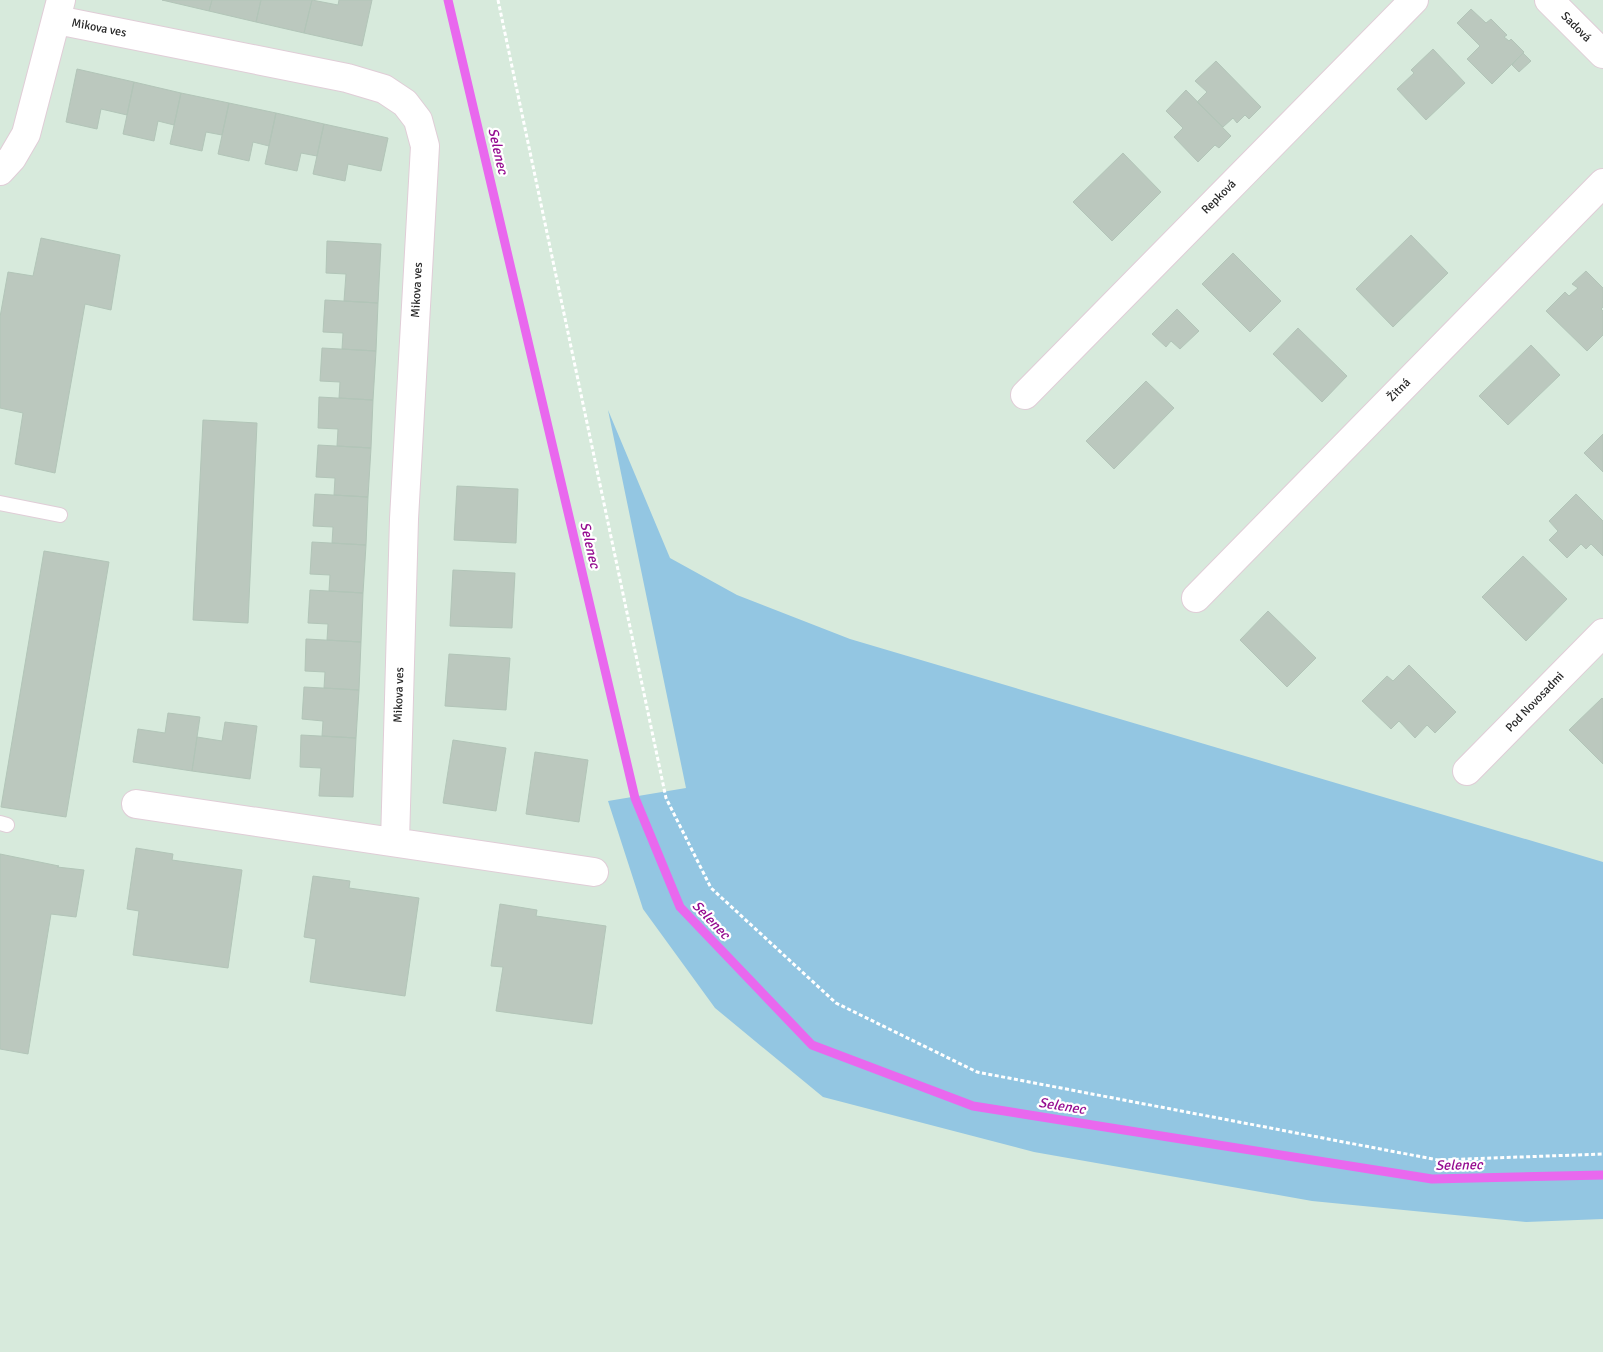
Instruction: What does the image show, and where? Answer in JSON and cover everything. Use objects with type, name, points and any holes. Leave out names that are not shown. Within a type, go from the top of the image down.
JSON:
[{"type":"street","name":"Repková","points":[[1025,395],[1414,0]]},
{"type":"street","name":"Sadová","points":[[1549,0],[1603,54]]},
{"type":"street","points":[[0,171],[12,158],[26,134],[59,10]]},
{"type":"street","name":"Mikova ves","points":[[59,10],[384,88],[405,103],[418,120],[425,146],[404,519],[395,842]]},
{"type":"street","name":"Žitná","points":[[1196,598],[1603,184]]},
{"type":"street","name":"Pod Novosadmi","points":[[1468,772],[1603,633]]},
{"type":"street","points":[[136,804],[594,872]]},
{"type":"lane","points":[[0,503],[60,514]]},
{"type":"path","points":[[498,0],[666,798],[711,888],[836,1003],[977,1072],[1438,1160],[1603,1154]]},
{"type":"shaded area","points":[[608,410],[670,558],[737,595],[850,639],[1603,862],[1603,1219],[1526,1222],[1312,1201],[1034,1152],[823,1097],[715,1008],[643,909],[608,801],[686,788]]},
{"type":"building","points":[[162,0],[212,0],[209,11]]},
{"type":"building","points":[[212,0],[261,0],[256,22],[209,11]]},
{"type":"building","points":[[261,0],[312,0],[304,33],[256,22]]},
{"type":"building","points":[[312,0],[338,5],[339,0],[372,0],[362,46],[304,33]]},
{"type":"building","points":[[1471,9],[1486,23],[1491,19],[1507,35],[1504,37],[1509,41],[1511,39],[1524,52],[1492,84],[1467,59],[1480,46],[1457,23]]},
{"type":"building","points":[[1433,49],[1465,83],[1426,120],[1397,89],[1414,73],[1411,70]]},
{"type":"building","points":[[1523,53],[1531,61],[1519,72],[1512,65]]},
{"type":"building","points":[[1216,61],[1261,107],[1249,119],[1245,115],[1237,123],[1233,118],[1223,127],[1197,102],[1207,92],[1195,81]]},
{"type":"building","points":[[77,69],[134,82],[127,115],[101,109],[97,129],[66,122]]},
{"type":"building","points":[[134,82],[181,93],[174,125],[158,121],[154,141],[123,134]]},
{"type":"building","points":[[1186,90],[1231,136],[1219,148],[1215,145],[1198,162],[1174,137],[1183,128],[1166,111]]},
{"type":"building","points":[[181,93],[229,103],[222,135],[206,132],[202,151],[170,144]]},
{"type":"building","points":[[229,103],[276,113],[269,146],[253,142],[249,161],[218,154]]},
{"type":"building","points":[[276,113],[324,124],[317,156],[301,153],[297,171],[265,164]]},
{"type":"building","points":[[324,124],[388,138],[381,171],[348,164],[345,181],[313,174]]},
{"type":"building","points":[[1123,153],[1161,192],[1112,241],[1073,202]]},
{"type":"building","points":[[1411,235],[1448,273],[1393,327],[1356,289]]},
{"type":"building","points":[[41,238],[120,255],[111,310],[85,304],[55,473],[15,464],[23,413],[0,408],[0,317],[8,272],[33,276]]},
{"type":"building","points":[[327,241],[381,244],[378,303],[344,301],[346,274],[326,273]]},
{"type":"building","points":[[1233,253],[1281,301],[1250,332],[1202,284]]},
{"type":"building","points":[[1586,271],[1603,288],[1603,307],[1601,309],[1603,311],[1603,335],[1587,351],[1546,311],[1565,292],[1569,296],[1578,288],[1572,284]]},
{"type":"building","points":[[325,300],[378,303],[376,351],[342,349],[343,333],[323,332]]},
{"type":"building","points":[[1177,309],[1199,331],[1180,349],[1171,341],[1166,347],[1152,334]]},
{"type":"building","points":[[1298,328],[1347,376],[1322,402],[1273,354]]},
{"type":"building","points":[[1531,345],[1560,375],[1508,425],[1479,396]]},
{"type":"building","points":[[322,348],[376,351],[373,400],[339,398],[340,382],[320,381]]},
{"type":"building","points":[[1146,381],[1174,408],[1114,469],[1086,441]]},
{"type":"building","points":[[319,397],[373,400],[371,448],[337,446],[338,429],[318,428]]},
{"type":"building","points":[[203,420],[257,423],[248,623],[193,620]]},
{"type":"building","points":[[1603,434],[1603,472],[1584,453]]},
{"type":"building","points":[[318,445],[371,448],[368,497],[334,495],[335,478],[316,477]]},
{"type":"building","points":[[457,486],[518,489],[516,543],[454,540]]},
{"type":"building","points":[[315,494],[368,497],[366,545],[332,543],[333,527],[313,526]]},
{"type":"building","points":[[1576,494],[1603,521],[1603,556],[1591,544],[1586,549],[1581,544],[1567,558],[1549,540],[1558,531],[1549,521]]},
{"type":"building","points":[[312,542],[366,545],[363,593],[329,591],[330,575],[310,574]]},
{"type":"building","points":[[44,551],[109,562],[66,817],[1,807]]},
{"type":"building","points":[[1523,556],[1567,599],[1526,641],[1482,597]]},
{"type":"building","points":[[453,570],[515,573],[512,628],[450,626]]},
{"type":"building","points":[[310,590],[363,593],[361,642],[327,640],[328,624],[308,623]]},
{"type":"building","points":[[1268,611],[1316,658],[1287,687],[1240,640]]},
{"type":"building","points":[[306,639],[361,642],[359,690],[324,688],[325,672],[305,671]]},
{"type":"building","points":[[449,654],[510,658],[506,710],[445,706]]},
{"type":"building","points":[[1409,665],[1456,712],[1435,733],[1427,725],[1415,738],[1399,721],[1391,729],[1362,701],[1387,676],[1393,681]]},
{"type":"building","points":[[304,687],[359,690],[356,738],[322,736],[323,721],[302,719]]},
{"type":"building","points":[[1603,699],[1603,764],[1569,730]]},
{"type":"building","points":[[168,713],[200,717],[192,771],[133,762],[138,729],[165,733]]},
{"type":"building","points":[[225,722],[257,726],[250,779],[192,771],[197,737],[222,741]]},
{"type":"building","points":[[301,735],[356,738],[353,797],[319,796],[321,768],[300,767]]},
{"type":"building","points":[[453,740],[506,748],[496,811],[443,803]]},
{"type":"building","points":[[535,752],[588,760],[579,822],[526,814]]},
{"type":"building","points":[[136,848],[173,854],[172,860],[242,870],[228,968],[133,955],[139,911],[127,909]]},
{"type":"building","points":[[0,854],[59,866],[57,867],[84,870],[76,917],[51,914],[28,1054],[0,1049]]},
{"type":"building","points":[[313,876],[350,881],[349,888],[419,898],[405,996],[310,982],[316,939],[304,937]]},
{"type":"building","points":[[500,904],[537,910],[536,916],[606,926],[592,1024],[496,1011],[503,967],[491,966]]},
{"type":"waterway","name":"Selenec","points":[[448,0],[635,798],[680,907],[812,1045],[973,1106],[1432,1179],[1603,1175]]}]
